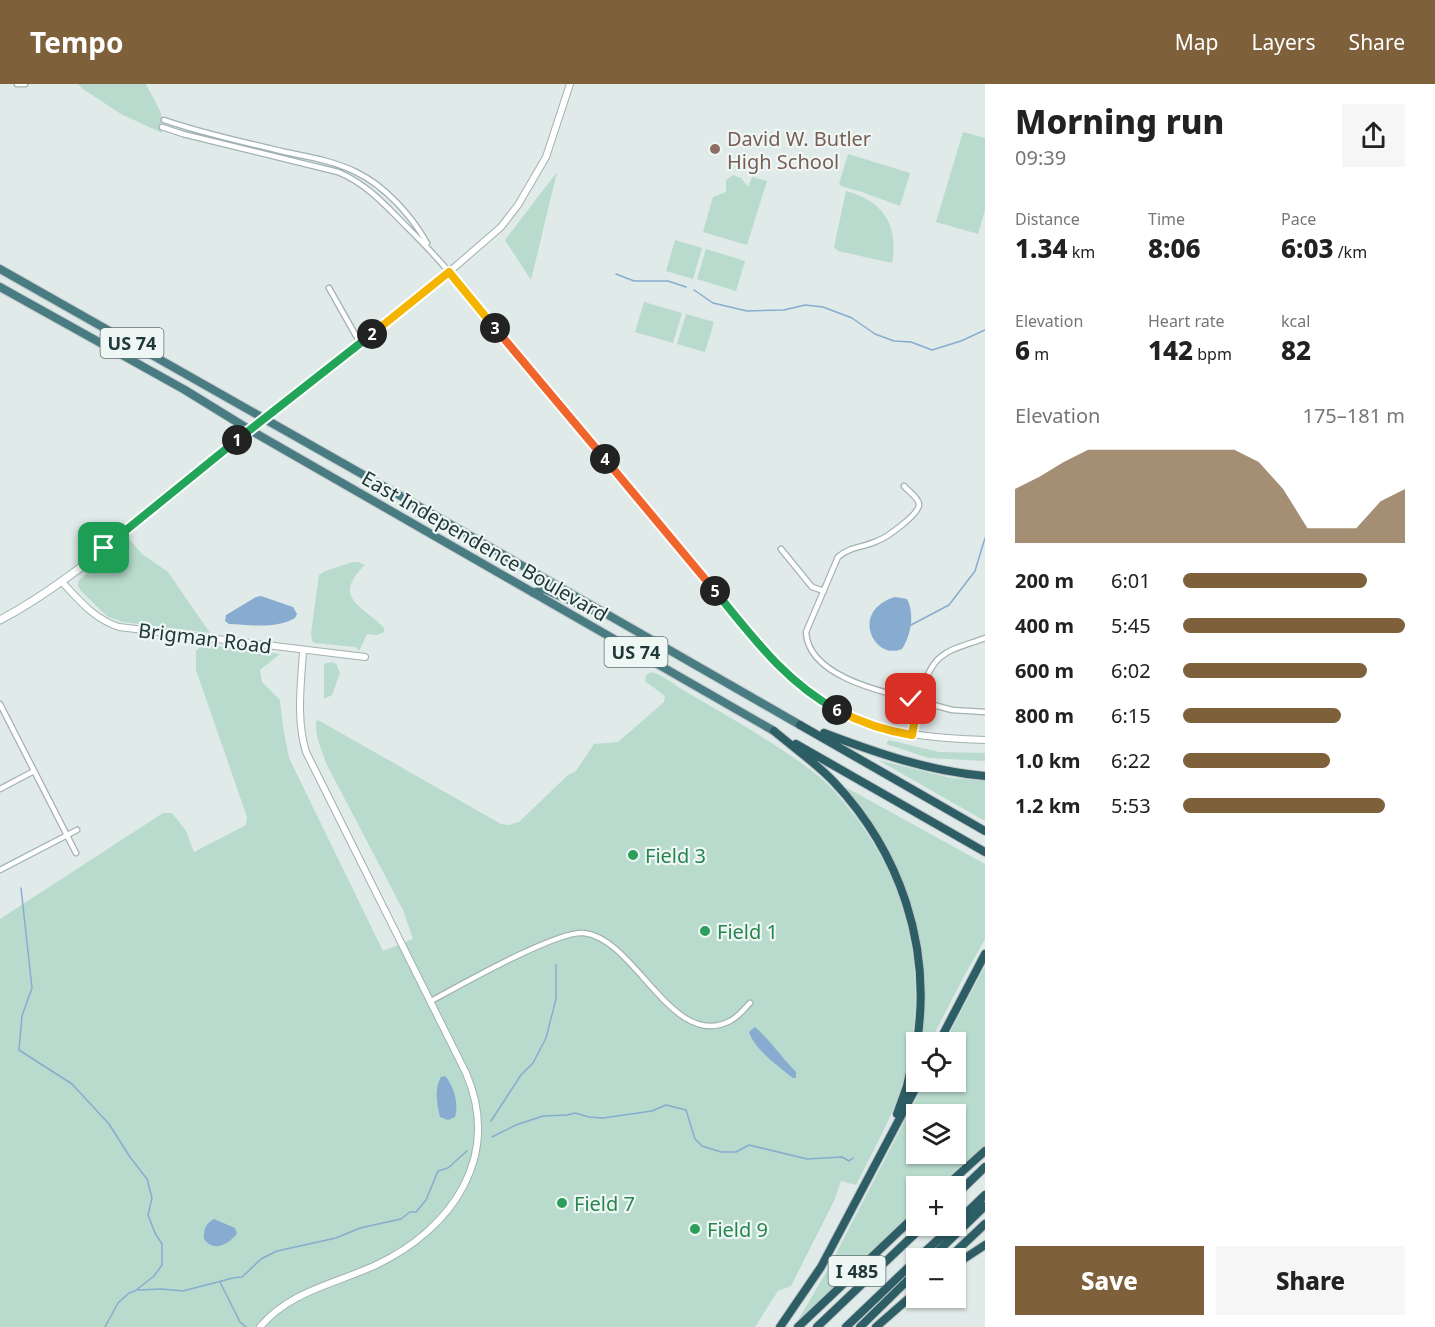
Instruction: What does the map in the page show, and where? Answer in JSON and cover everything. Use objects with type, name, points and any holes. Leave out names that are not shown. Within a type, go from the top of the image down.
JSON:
[{"type":"highway","name":"East Independence Boulevard","points":[[0,269],[985,831]]},
{"type":"highway","name":"East Independence Boulevard","points":[[0,287],[183,389],[250,430],[985,852]]},
{"type":"highway","points":[[533,593],[544,589],[570,602],[616,619]]},
{"type":"highway","points":[[800,725],[901,761],[942,771],[985,776]]},
{"type":"highway","points":[[774,731],[818,767],[846,795],[870,826],[897,876],[910,912],[919,959],[921,1008],[918,1032]]},
{"type":"highway","points":[[944,1032],[985,954]]},
{"type":"highway","points":[[886,1144],[906,1089]]},
{"type":"highway","points":[[780,1327],[821,1267],[914,1092]]},
{"type":"highway","points":[[957,1176],[985,1151]]},
{"type":"highway","points":[[966,1185],[985,1167]]},
{"type":"highway","name":"I 485","points":[[966,1213],[985,1195]]},
{"type":"highway","points":[[941,1248],[985,1206]]},
{"type":"highway","name":"I 485","points":[[798,1327],[906,1224]]},
{"type":"highway","points":[[960,1248],[985,1224]]},
{"type":"highway","name":"I 485","points":[[817,1327],[913,1236]]},
{"type":"highway","name":"I 485","points":[[929,1248],[941,1236]]},
{"type":"highway","points":[[966,1257],[985,1245]]},
{"type":"highway","name":"I 485","points":[[846,1327],[906,1270]]},
{"type":"highway","name":"I 485","points":[[860,1327],[906,1282]]},
{"type":"highway","points":[[876,1327],[906,1300]]},
{"type":"main road","points":[[0,620],[62,582],[264,418]]},
{"type":"street","points":[[17,84],[25,84]]},
{"type":"street","points":[[264,418],[449,272],[501,227],[518,205],[546,158],[570,84]]},
{"type":"street","points":[[164,120],[204,133],[334,163],[357,173],[377,185],[394,200],[430,248]]},
{"type":"street","points":[[162,127],[338,172],[371,190],[430,248],[779,667],[819,699],[869,724],[893,732],[912,735],[985,740]]},
{"type":"street","points":[[329,288],[360,343]]},
{"type":"street","points":[[904,486],[915,497],[919,505],[917,512],[900,527],[878,541],[847,549],[838,557],[806,633],[807,645],[815,656],[840,675],[866,688],[911,699]]},
{"type":"street","points":[[781,549],[812,587],[824,591]]},
{"type":"street","name":"Brigman Road","points":[[62,582],[92,614],[119,627],[365,657]]},
{"type":"street","points":[[921,693],[927,674],[943,653],[985,638]]},
{"type":"street","points":[[260,1327],[276,1311],[298,1296],[358,1273],[398,1253],[439,1220],[464,1188],[476,1150],[478,1127],[476,1104],[466,1073],[306,752],[300,728],[303,651]]},
{"type":"street","points":[[911,699],[915,694],[921,693],[926,697],[923,707],[917,708]]},
{"type":"street","points":[[911,699],[917,708]]},
{"type":"street","points":[[926,703],[952,710],[985,712]]},
{"type":"street","points":[[0,704],[76,853]]},
{"type":"street","points":[[912,735],[917,708]]},
{"type":"street","points":[[0,789],[34,771]]},
{"type":"street","points":[[0,870],[77,830]]},
{"type":"street","points":[[431,1001],[555,938],[579,933],[596,936],[610,944],[673,1008],[691,1022],[707,1026],[723,1024],[734,1018],[750,1003]]},
{"type":"green space","points":[[78,84],[146,84],[161,113],[162,133],[121,114]]},
{"type":"green space","points":[[963,132],[985,138],[985,210],[978,234],[936,222]]},
{"type":"green space","points":[[848,154],[910,173],[900,206],[839,184]]},
{"type":"green space","points":[[557,172],[531,280],[505,240]]},
{"type":"green space","points":[[733,175],[741,178],[748,187],[752,177],[767,181],[747,245],[703,232],[713,197],[726,192],[726,180]]},
{"type":"green space","points":[[846,191],[870,201],[886,216],[893,237],[892,263],[838,251],[834,247]]},
{"type":"green space","points":[[675,240],[702,248],[693,279],[666,271]]},
{"type":"green space","points":[[706,249],[745,261],[736,291],[697,279]]},
{"type":"green space","points":[[644,302],[682,313],[673,343],[635,332]]},
{"type":"green space","points":[[686,314],[714,322],[705,352],[677,344]]},
{"type":"green space","points":[[129,539],[142,554],[168,572],[210,633],[123,622],[108,617],[81,591],[78,586],[79,580]]},
{"type":"green space","points":[[353,562],[365,565],[355,576],[350,593],[359,607],[384,628],[384,632],[377,635],[367,634],[359,651],[355,647],[315,643],[312,641],[311,633],[319,575]]},
{"type":"green space","points":[[207,645],[280,654],[260,670],[262,682],[280,700],[289,758],[383,951],[413,939],[403,910],[327,765],[319,744],[316,722],[318,720],[501,824],[509,825],[519,822],[568,775],[576,771],[594,744],[618,742],[664,702],[665,696],[645,681],[646,675],[652,672],[664,677],[796,759],[824,781],[845,804],[876,848],[892,879],[903,911],[911,944],[915,978],[913,1032],[906,1032],[906,1069],[903,1082],[882,1134],[856,1185],[841,1181],[834,1201],[791,1286],[778,1291],[755,1327],[0,1327],[0,919],[163,813],[172,813],[186,831],[194,852],[246,825],[247,817],[196,670],[196,651]]},
{"type":"green space","points":[[332,662],[336,664],[340,673],[332,695],[324,699],[324,664]]},
{"type":"green space","points":[[889,740],[939,752],[985,753],[985,761],[929,758],[886,744]]},
{"type":"green space","points":[[878,760],[951,778],[985,781],[985,821]]},
{"type":"green space","points":[[847,788],[985,864],[985,939],[935,1032],[923,1032],[923,972],[919,939],[912,907],[901,876],[867,817],[845,789]]},
{"type":"green space","points":[[985,966],[985,1155],[963,1176],[906,1176],[906,1230],[805,1327],[794,1327],[827,1271],[906,1119],[906,1164],[966,1164],[966,1104],[914,1104],[920,1092],[966,1092],[966,1032],[950,1032]]},
{"type":"water","points":[[261,596],[293,607],[297,614],[295,618],[280,624],[263,626],[229,624],[225,621],[226,615]]},
{"type":"water","points":[[895,597],[907,599],[911,618],[910,631],[902,649],[892,651],[875,642],[870,623],[873,613],[881,604]]},
{"type":"water","points":[[755,1027],[796,1072],[796,1078],[774,1063],[756,1045],[749,1032]]},
{"type":"water","points":[[445,1076],[456,1101],[455,1117],[448,1120],[440,1117],[437,1097],[437,1086],[441,1077]]},
{"type":"water","points":[[214,1219],[235,1228],[237,1234],[221,1246],[212,1246],[204,1239],[207,1225]]},
{"type":"waterway","points":[[616,274],[634,281],[668,281],[686,287]]},
{"type":"waterway","points":[[694,290],[713,303],[747,311],[784,310],[805,305],[823,307],[852,318],[875,334],[894,341],[911,342],[932,350],[961,341],[985,330]]},
{"type":"waterway","points":[[911,625],[949,605],[975,571],[985,538]]},
{"type":"waterway","points":[[21,888],[32,988],[22,1016],[19,1050],[72,1084],[109,1124],[147,1179],[152,1198],[148,1215],[162,1244],[162,1265],[154,1276],[118,1303],[105,1327]]},
{"type":"waterway","points":[[491,1121],[521,1075],[533,1063],[546,1038],[556,999],[556,965]]},
{"type":"waterway","points":[[492,1137],[516,1125],[543,1116],[575,1113],[603,1118],[652,1111],[666,1105],[686,1110],[695,1139],[702,1146],[721,1152],[736,1152],[749,1145],[807,1159],[842,1157],[849,1161],[853,1158]]},
{"type":"waterway","points":[[138,1290],[183,1291],[242,1277],[261,1259],[277,1251],[336,1238],[360,1228],[401,1219],[410,1212],[416,1212],[426,1200],[438,1171],[448,1168],[467,1151]]},
{"type":"waterway","points":[[220,1282],[240,1322],[246,1327]]},
{"type":"place","name":"David W. Butler High School","points":[[715,149]]},
{"type":"place","name":"Field 3","points":[[633,855]]},
{"type":"place","name":"Field 1","points":[[705,931]]},
{"type":"place","name":"Field 7","points":[[562,1203]]},
{"type":"place","name":"Field 9","points":[[695,1229]]},
{"type":"route","points":[[104,548],[222,455],[241,436],[449,272],[788,676],[841,712],[893,732],[912,735],[917,708],[911,699]]}]
